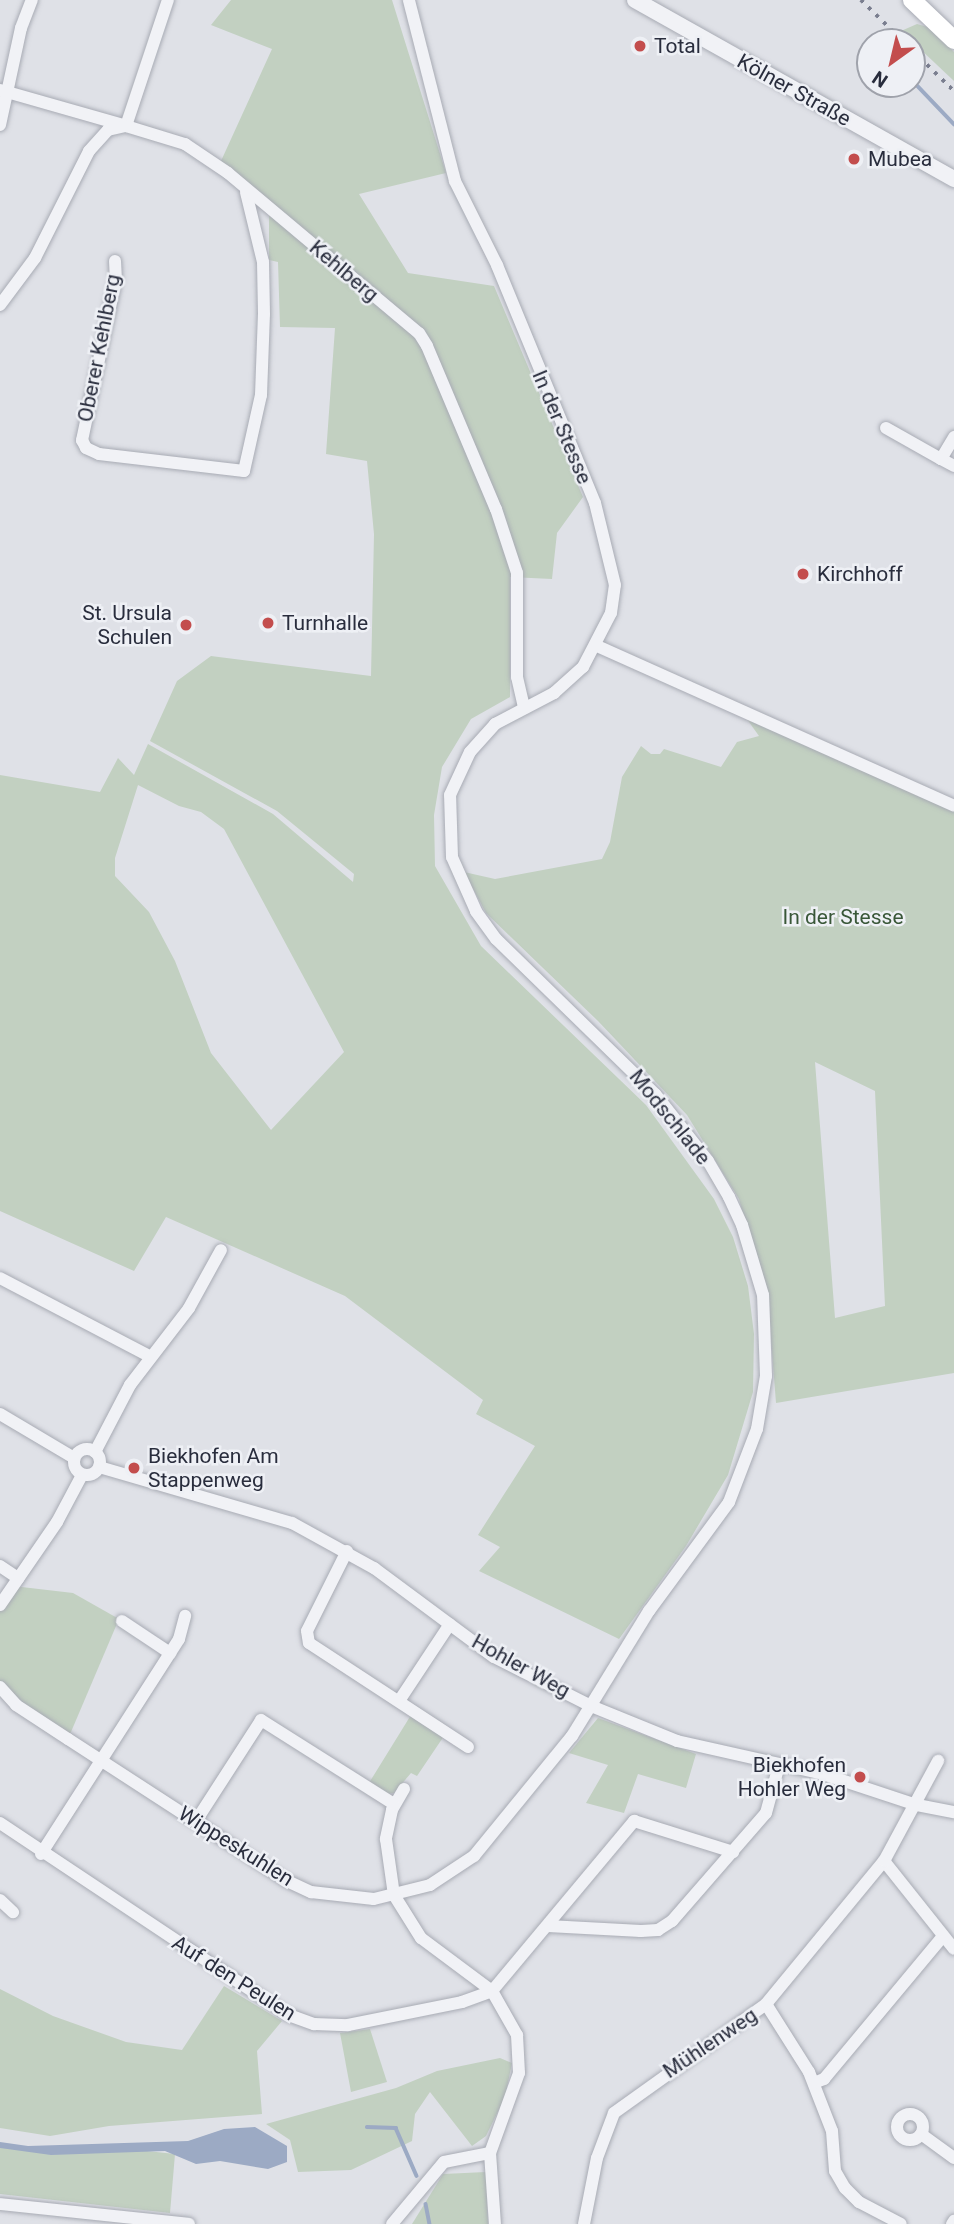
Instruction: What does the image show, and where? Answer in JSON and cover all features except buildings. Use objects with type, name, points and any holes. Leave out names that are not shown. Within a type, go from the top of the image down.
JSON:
[{"type":"main road","points":[[912,0],[954,40]]},
{"type":"street","points":[[0,125],[4,91],[21,28],[32,0]]},
{"type":"street","points":[[0,305],[35,258],[95,141],[108,130],[126,127],[167,0]]},
{"type":"street","name":"In der Stesse","points":[[409,0],[455,181],[497,265],[595,503],[611,555],[615,597],[597,646]]},
{"type":"street","name":"Kölner Straße","points":[[635,0],[954,179]]},
{"type":"street","name":"Kehlberg","points":[[4,91],[185,144],[245,189],[419,333],[427,346],[496,509],[517,573],[517,677],[524,708]]},
{"type":"street","name":"Oberer Kehlberg","points":[[115,261],[116,279],[82,440],[86,448],[99,454],[244,471],[261,395],[264,314],[263,258],[245,189]]},
{"type":"street","points":[[886,428],[954,467]]},
{"type":"street","points":[[941,459],[954,437]]},
{"type":"street","points":[[597,646],[954,806]]},
{"type":"street","name":"Modschlade","points":[[591,1706],[649,1611],[729,1502],[757,1429],[766,1376],[767,1334],[763,1295],[742,1225],[708,1161],[626,1063],[496,939],[457,874],[448,840],[455,782],[470,752],[495,724],[571,680],[597,646]]},
{"type":"street","points":[[82,1475],[90,1475],[99,1467],[95,1452],[149,1356],[190,1308],[220,1250]]},
{"type":"street","points":[[0,1278],[149,1356]]},
{"type":"street","points":[[0,1414],[74,1458],[82,1475]]},
{"type":"street","points":[[74,1458],[83,1449],[95,1452]]},
{"type":"street","name":"Hohler Weg","points":[[99,1467],[292,1524],[347,1551],[494,1657],[591,1706],[677,1741],[823,1774],[917,1805],[954,1812]]},
{"type":"street","points":[[0,1605],[57,1522],[82,1475]]},
{"type":"street","points":[[347,1551],[305,1638],[468,1747]]},
{"type":"street","points":[[0,1566],[19,1578]]},
{"type":"street","points":[[41,1854],[170,1653],[185,1616]]},
{"type":"street","points":[[122,1620],[170,1653]]},
{"type":"street","points":[[399,1701],[450,1624]]},
{"type":"street","name":"Wippeskuhlen","points":[[0,1687],[16,1705],[311,1892],[354,1900],[394,1895],[443,1880],[474,1856],[572,1736],[591,1706]]},
{"type":"street","points":[[196,1821],[261,1720],[394,1804]]},
{"type":"street","points":[[917,1805],[938,1761]]},
{"type":"street","points":[[548,1926],[589,1931],[658,1930],[672,1921],[766,1812],[779,1765]]},
{"type":"street","points":[[404,1789],[394,1804],[386,1839],[394,1895],[421,1938],[492,1991],[511,2020],[520,2061],[512,2098],[491,2153],[495,2224]]},
{"type":"street","name":"Mühlenweg","points":[[584,2224],[597,2158],[614,2113],[766,2004],[884,1861],[917,1805]]},
{"type":"street","points":[[492,1991],[634,1821],[733,1852]]},
{"type":"street","name":"Auf den Peulen","points":[[1,1828],[286,2014],[313,2024],[348,2025],[463,2002],[492,1991]]},
{"type":"street","points":[[884,1861],[954,1949]]},
{"type":"street","points":[[0,1900],[13,1912]]},
{"type":"street","points":[[814,2083],[824,2079],[943,1936]]},
{"type":"street","points":[[766,2004],[814,2083],[832,2131],[830,2153],[835,2171],[845,2189],[859,2202],[901,2224]]},
{"type":"street","points":[[921,2134],[954,2158]]},
{"type":"street","points":[[392,2224],[444,2162],[491,2153]]},
{"type":"street","points":[[0,2204],[189,2224]]},
{"type":"green space","points":[[231,0],[392,0],[446,173],[359,194],[408,273],[494,286],[583,497],[557,533],[552,579],[510,577],[510,697],[471,719],[442,767],[434,815],[435,866],[481,946],[646,1105],[714,1199],[733,1237],[748,1286],[754,1334],[753,1392],[728,1475],[686,1546],[619,1639],[479,1571],[500,1547],[478,1535],[535,1446],[476,1414],[483,1400],[345,1296],[166,1217],[134,1271],[0,1211],[0,775],[100,792],[118,758],[134,775],[148,744],[273,814],[353,882],[354,874],[277,811],[150,741],[177,681],[211,656],[371,676],[374,534],[367,461],[326,454],[335,328],[280,327],[278,262],[269,260],[269,200],[221,161],[272,49],[211,25]],"holes":[[[138,785],[179,806],[201,812],[224,829],[344,1052],[271,1130],[211,1053],[175,961],[149,912],[115,876],[115,858]]]},
{"type":"green space","points":[[917,24],[931,28],[954,52],[954,81],[926,55],[926,28],[908,28]]},
{"type":"green space","points":[[744,715],[954,810],[954,1373],[776,1403],[770,1326],[739,1199],[687,1115],[598,1021],[486,913],[464,872],[495,879],[602,859],[610,842],[622,777],[641,746],[651,754],[660,754],[664,749],[721,767],[737,742],[759,736]],"holes":[[[815,1062],[875,1091],[885,1306],[835,1318]]]},
{"type":"green space","points":[[13,1586],[73,1593],[119,1619],[68,1739],[0,1687],[0,1605]]},
{"type":"green space","points":[[411,1715],[444,1736],[417,1776],[411,1773],[394,1793],[387,1794],[369,1783]]},
{"type":"green space","points":[[598,1718],[696,1754],[686,1788],[638,1774],[624,1813],[586,1803],[608,1765],[569,1753]]},
{"type":"green space","points":[[224,1986],[282,2021],[257,2051],[262,2114],[109,2126],[50,2136],[0,2128],[0,1989],[53,2016],[126,2042],[182,2050]]},
{"type":"green space","points":[[370,2029],[387,2082],[351,2092],[340,2033]]},
{"type":"green space","points":[[500,2058],[512,2063],[505,2097],[486,2136],[472,2146],[430,2092],[415,2114],[412,2141],[351,2170],[298,2172],[290,2140],[266,2124],[396,2088],[437,2071]]},
{"type":"green space","points":[[0,2148],[128,2149],[175,2154],[170,2213],[0,2194]]},
{"type":"green space","points":[[486,2172],[488,2224],[412,2224],[443,2174]]},
{"type":"water","points":[[255,2127],[287,2146],[287,2162],[268,2169],[220,2161],[196,2164],[165,2151],[51,2155],[0,2148],[0,2142],[28,2146],[188,2141],[224,2129]]},
{"type":"waterway","points":[[926,95],[954,124]]},
{"type":"waterway","points":[[367,2127],[396,2128],[417,2176]]},
{"type":"waterway","points":[[426,2204],[430,2224]]},
{"type":"railway","points":[[861,0],[890,28]]},
{"type":"railway","points":[[926,64],[954,91]]},
{"type":"place","name":"Total","points":[[640,46]]},
{"type":"place","name":"Mubea","points":[[854,159]]},
{"type":"place","name":"Kirchhoff","points":[[803,574]]},
{"type":"place","name":"Turnhalle","points":[[268,623]]},
{"type":"place","name":"St. Ursula Schulen","points":[[186,625]]},
{"type":"place","name":"Biekhofen Am Stappenweg","points":[[134,1468]]},
{"type":"place","name":"Biekhofen Hohler Weg","points":[[860,1777]]}]
